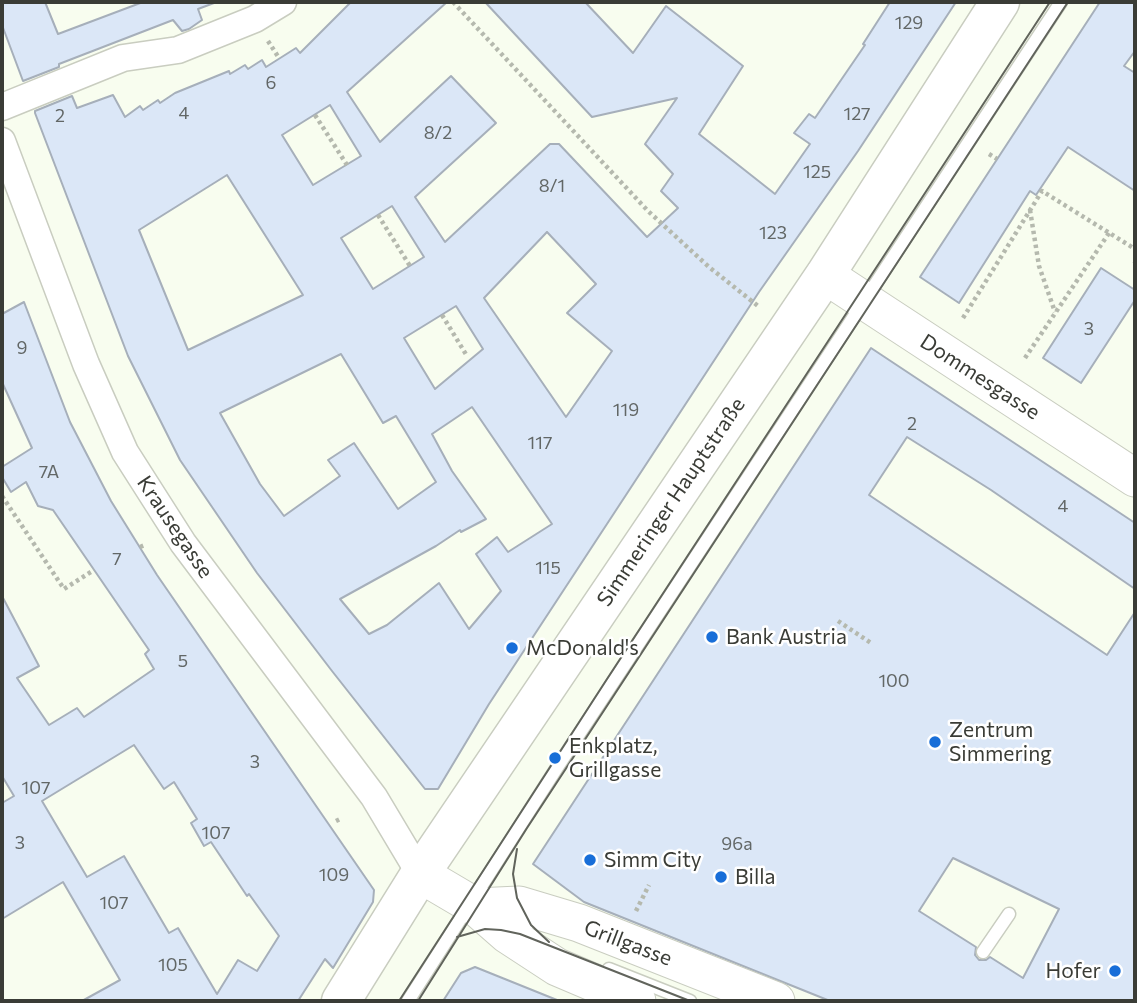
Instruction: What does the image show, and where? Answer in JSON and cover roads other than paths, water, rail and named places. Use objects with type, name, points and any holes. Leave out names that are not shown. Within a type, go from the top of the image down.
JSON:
[{"type":"main road","name":"Simmeringer Hauptstraße","points":[[341,1001],[419,874],[825,275],[1000,2]]},
{"type":"main road","name":"Dommesgasse","points":[[825,275],[1135,478]]},
{"type":"main road","points":[[419,874],[473,906],[508,935],[557,967],[637,1001]]},
{"type":"main road","name":"Grillgasse","points":[[473,906],[519,905],[579,923],[776,1001]]},
{"type":"street","points":[[2,107],[123,58],[178,50],[255,19],[283,2]]},
{"type":"street","name":"Krausegasse","points":[[2,141],[86,365],[125,452],[183,543],[374,797],[419,874]]},
{"type":"lane","points":[[408,1001],[473,906],[863,300],[1061,2]]},
{"type":"lane","points":[[473,906],[542,941]]},
{"type":"lane","points":[[983,952],[1009,914]]},
{"type":"lane","name":"Grillgasse","points":[[595,964],[690,1001]]},
{"type":"tram line","points":[[399,1001],[1050,2]]},
{"type":"tram line","points":[[418,1001],[527,828],[1068,2]]},
{"type":"tram line","points":[[517,849],[513,874],[517,898],[531,925],[549,942]]},
{"type":"tram line","points":[[457,937],[485,929],[520,934],[690,1001]]},
{"type":"place","name":"Bank Austria","points":[[712,637]]},
{"type":"place","name":"McDonald's","points":[[512,648]]},
{"type":"place","name":"Zentrum Simmering","points":[[935,742]]},
{"type":"place","name":"Enkplatz, Grillgasse","points":[[555,758]]},
{"type":"place","name":"Simm City","points":[[590,860]]},
{"type":"place","name":"Billa","points":[[721,877]]},
{"type":"place","name":"Hofer","points":[[1115,971]]}]
